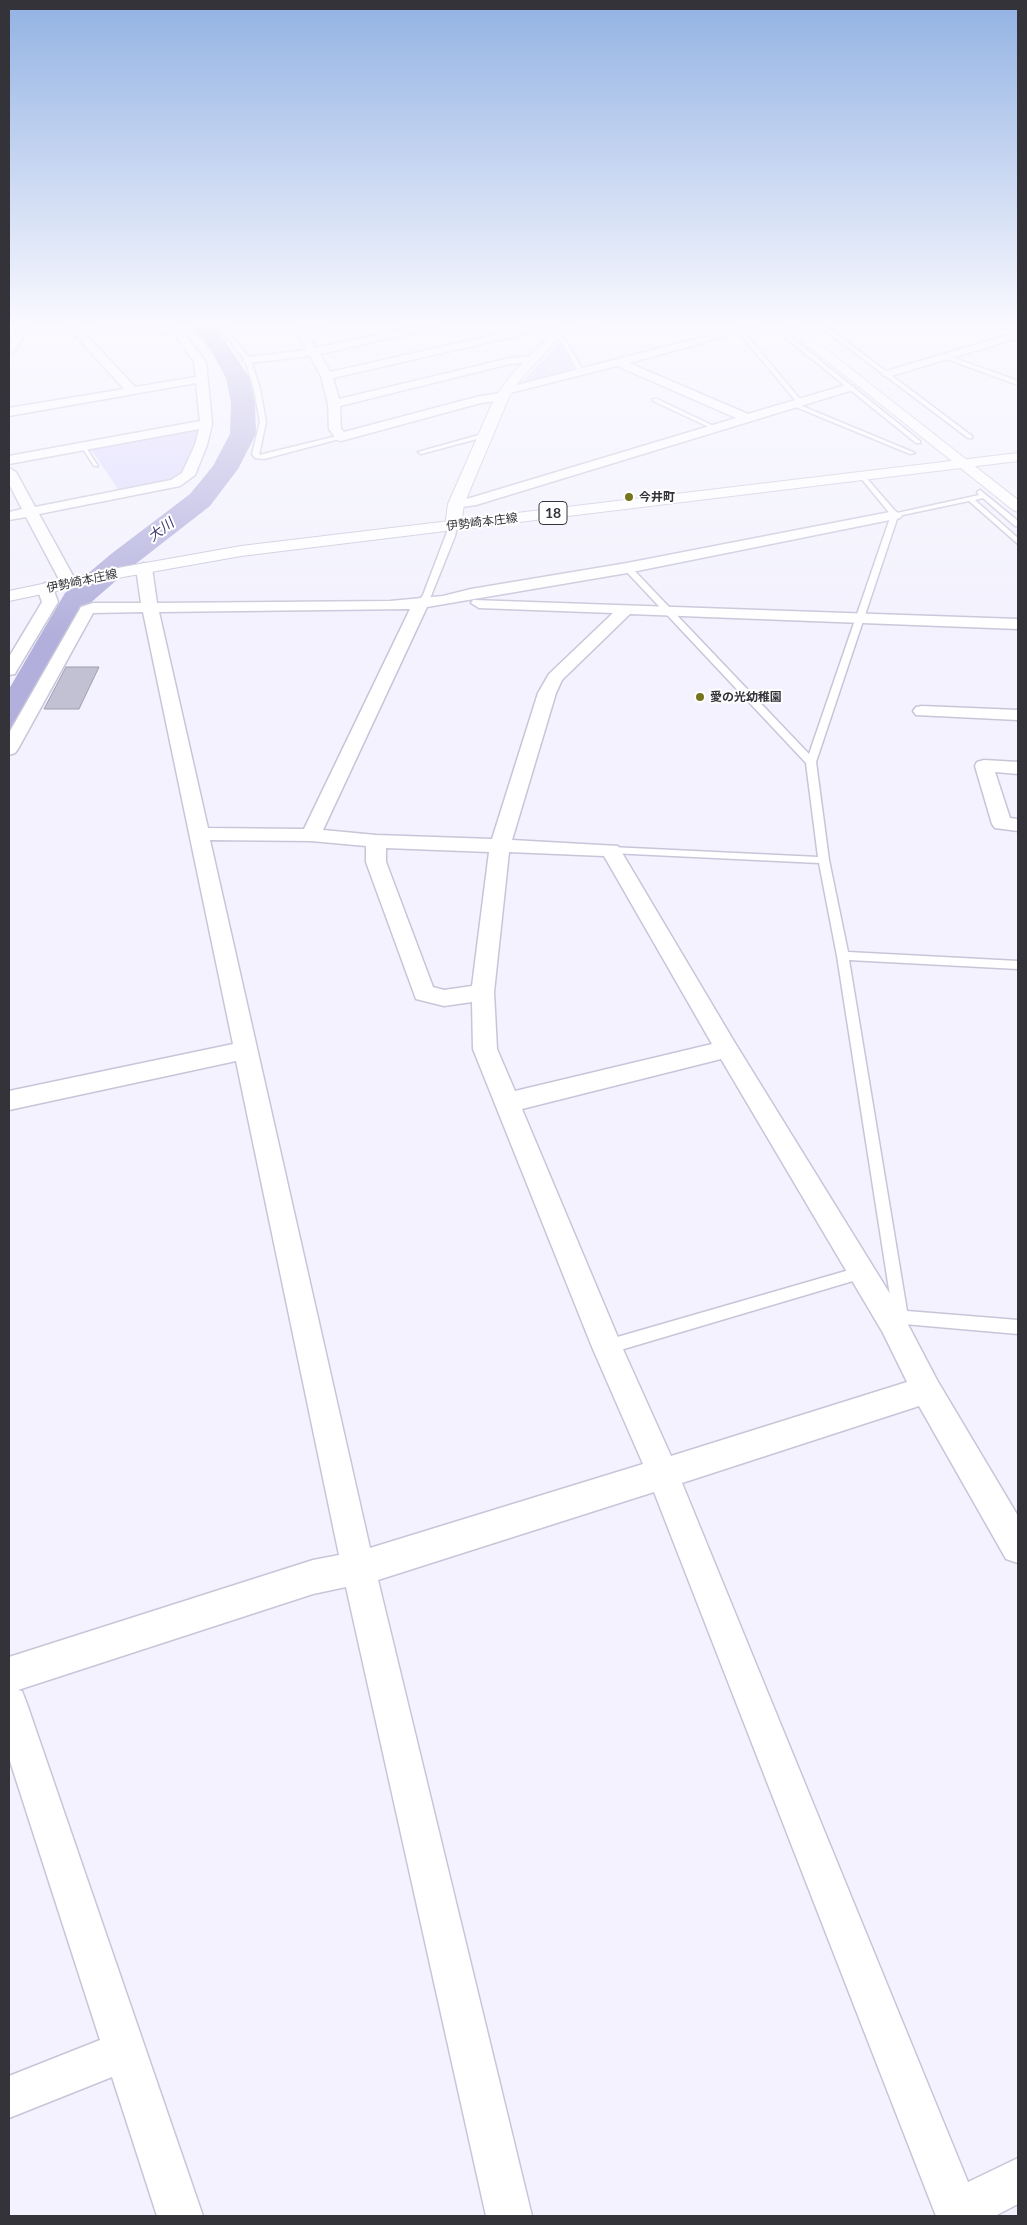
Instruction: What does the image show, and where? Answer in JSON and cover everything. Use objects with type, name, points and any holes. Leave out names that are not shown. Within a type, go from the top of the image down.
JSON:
[{"type":"main road","points":[[453,526],[456,504],[489,429]]},
{"type":"main road","points":[[919,429],[964,464],[1017,517]]},
{"type":"main road","points":[[946,429],[1004,476]]},
{"type":"main road","name":"伊勢崎本庄線","points":[[9,596],[123,572],[241,551],[1018,457]]},
{"type":"street","points":[[9,460],[180,429]]},
{"type":"street","points":[[9,516],[184,480],[201,445],[205,429]]},
{"type":"street","points":[[334,429],[341,437],[372,429]]},
{"type":"street","points":[[456,504],[471,502],[712,429]]},
{"type":"street","points":[[9,472],[72,583]]},
{"type":"street","points":[[9,749],[87,610],[93,608],[390,606],[442,601],[471,594],[627,568],[895,515]]},
{"type":"street","points":[[144,568],[150,608],[358,1568],[509,2216]]},
{"type":"street","points":[[9,670],[50,602],[45,588]]},
{"type":"street","points":[[442,601],[625,610],[1018,624]]},
{"type":"street","points":[[311,836],[421,603]]},
{"type":"street","points":[[625,610],[550,685],[500,845],[483,992],[484,1049],[607,1347],[663,1474],[958,2214],[1018,2180]]},
{"type":"street","points":[[922,711],[1018,715]]},
{"type":"street","points":[[1018,768],[984,766],[1002,824],[1018,825]]},
{"type":"street","points":[[199,834],[311,836],[376,841],[611,850],[727,1050],[863,1272],[897,1320],[926,1390],[1018,1547]]},
{"type":"street","points":[[376,841],[376,862],[424,993],[444,998],[483,992]]},
{"type":"street","points":[[9,1101],[247,1050]]},
{"type":"street","points":[[506,1103],[727,1050]]},
{"type":"street","points":[[9,1675],[313,1577],[358,1568],[663,1474],[926,1390]]},
{"type":"street","points":[[9,1704],[180,2216]]},
{"type":"street","points":[[9,2097],[126,2052]]},
{"type":"lane","points":[[261,429],[255,454],[264,458],[341,437]]},
{"type":"lane","points":[[858,429],[912,453]]},
{"type":"lane","points":[[901,429],[918,442]]},
{"type":"lane","points":[[958,429],[970,437]]},
{"type":"lane","points":[[421,452],[486,435]]},
{"type":"lane","points":[[83,447],[96,465]]},
{"type":"lane","points":[[862,476],[895,515]]},
{"type":"lane","points":[[895,515],[970,499],[982,494],[1017,517]]},
{"type":"lane","points":[[970,499],[1018,542]]},
{"type":"lane","points":[[895,515],[810,762],[824,860],[843,956],[897,1320],[1018,1327]]},
{"type":"lane","points":[[421,603],[427,596],[451,536],[453,526]]},
{"type":"lane","points":[[627,568],[810,762]]},
{"type":"lane","points":[[611,850],[824,860]]},
{"type":"lane","points":[[843,956],[1018,965]]},
{"type":"lane","points":[[607,1347],[863,1272]]},
{"type":"shaded area","points":[[195,429],[198,431],[193,451],[179,478],[173,481],[120,492],[90,448]]},
{"type":"building","points":[[66,667],[99,667],[79,709],[44,709]]},
{"type":"waterway","name":"大川","points":[[9,721],[53,638],[76,600],[122,560],[200,500],[225,469],[243,434],[243,429]]},
{"type":"place","name":"今井町","points":[[629,497]]},
{"type":"place","name":"愛の光幼稚園","points":[[700,697]]}]
